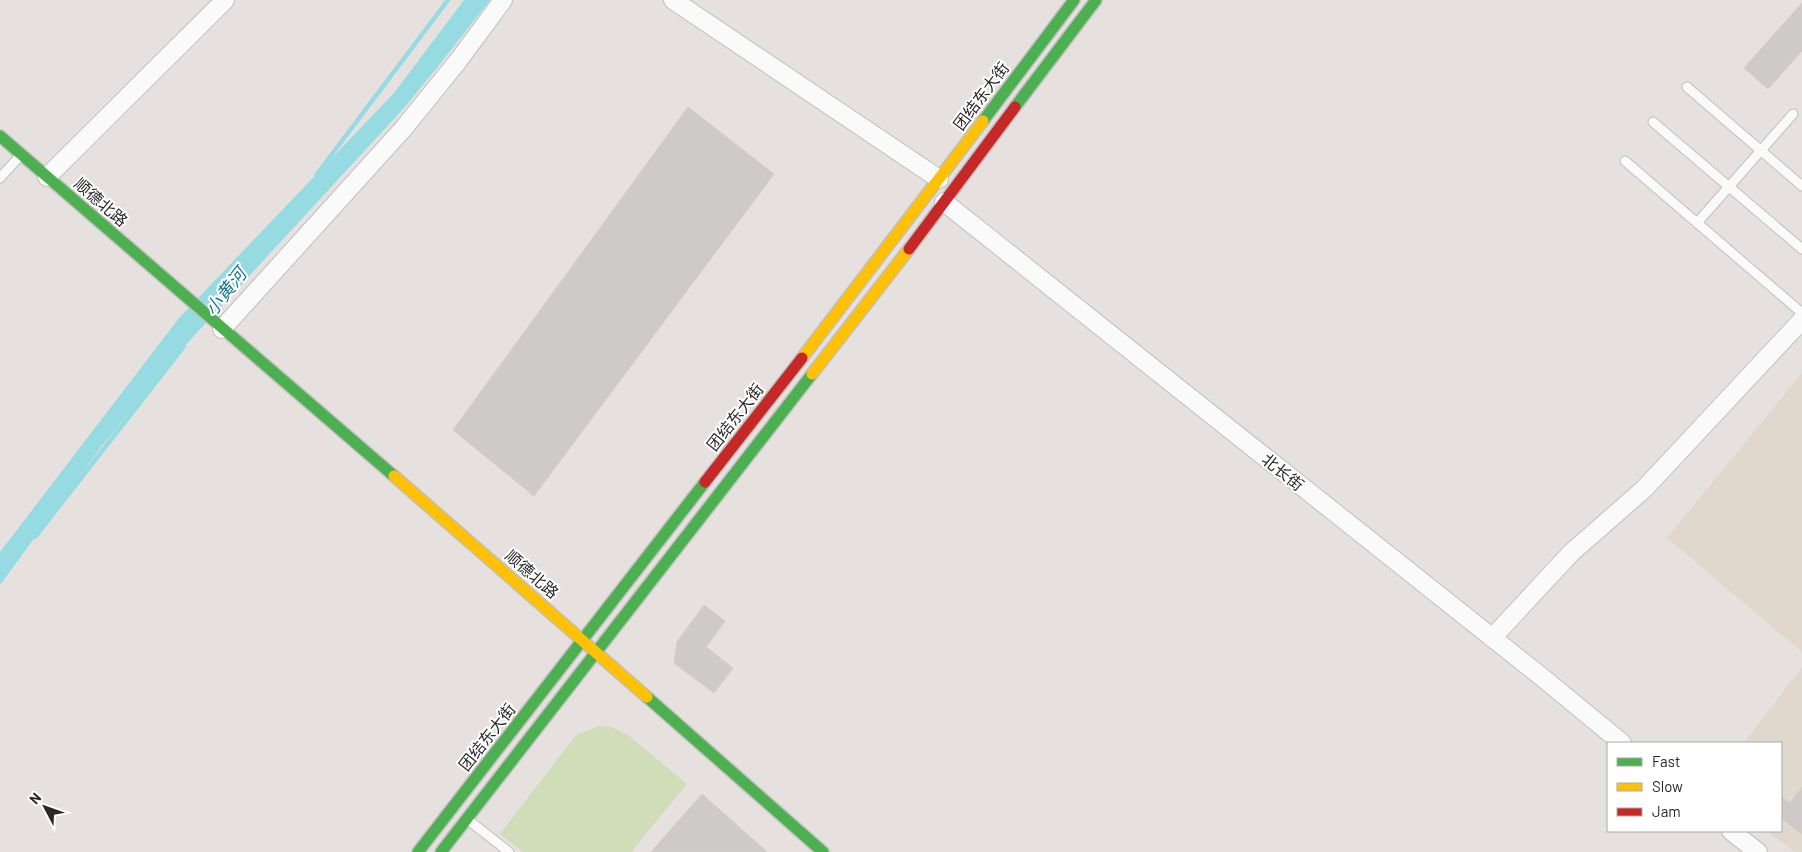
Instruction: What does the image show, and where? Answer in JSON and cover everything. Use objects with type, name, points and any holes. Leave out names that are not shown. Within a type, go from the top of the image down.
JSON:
[{"type":"main road","name":"团结东大街","points":[[418,852],[939,179],[1074,0]]},
{"type":"main road","name":"团结东大街","points":[[441,852],[944,202],[1096,0]]},
{"type":"main road","name":"顺德北路","points":[[0,136],[219,327],[478,548],[823,852]]},
{"type":"street","points":[[47,177],[225,0]]},
{"type":"street","points":[[219,327],[403,129],[458,61],[503,0]]},
{"type":"street","points":[[673,0],[939,179]]},
{"type":"street","name":"北长街","points":[[944,202],[1621,742]]},
{"type":"street","points":[[1492,638],[1571,553],[1644,489],[1802,320]]},
{"type":"street","points":[[1732,832],[1758,852]]},
{"type":"lane","points":[[1687,87],[1802,186]]},
{"type":"lane","points":[[1697,223],[1793,114]]},
{"type":"lane","points":[[1653,122],[1802,249]]},
{"type":"lane","points":[[0,178],[21,155]]},
{"type":"lane","points":[[1625,160],[1802,313]]},
{"type":"lane","points":[[467,818],[509,852]]},
{"type":"shaded area","points":[[1802,373],[1802,652],[1667,538]]},
{"type":"shaded area","points":[[1802,667],[1802,852],[1795,852],[1768,832],[1782,832],[1782,742],[1745,742]]},
{"type":"green space","points":[[599,726],[611,727],[628,735],[687,784],[631,852],[523,852],[500,834],[577,735]]},
{"type":"water","points":[[464,0],[490,0],[403,109],[180,351],[101,447],[0,585],[0,552],[179,318],[394,93]]},
{"type":"building","points":[[1802,3],[1802,51],[1768,89],[1744,68]]},
{"type":"building","points":[[688,107],[774,174],[534,496],[453,430]]},
{"type":"building","points":[[704,605],[725,621],[706,647],[733,668],[714,693],[674,663],[677,642]]},
{"type":"building","points":[[1802,787],[1802,834],[1782,819],[1782,797],[1790,803]]},
{"type":"building","points":[[702,794],[767,852],[651,852]]},
{"type":"waterway","name":"小黄河","points":[[317,174],[448,0]]},
{"type":"waterway","name":"小黄河","points":[[35,537],[184,346]]},
{"type":"traffic: fast","points":[[983,121],[1074,0]]},
{"type":"traffic: fast","points":[[1015,107],[1096,0]]},
{"type":"traffic: fast","points":[[0,136],[394,476]]},
{"type":"traffic: fast","points":[[441,852],[812,374]]},
{"type":"traffic: fast","points":[[418,852],[705,482]]},
{"type":"traffic: fast","points":[[647,697],[823,852]]},
{"type":"traffic: slow","points":[[802,358],[983,121]]},
{"type":"traffic: slow","points":[[812,374],[909,249]]},
{"type":"traffic: slow","points":[[394,476],[647,697]]},
{"type":"traffic: jam","points":[[909,249],[1015,107]]},
{"type":"traffic: jam","points":[[705,482],[802,358]]}]
